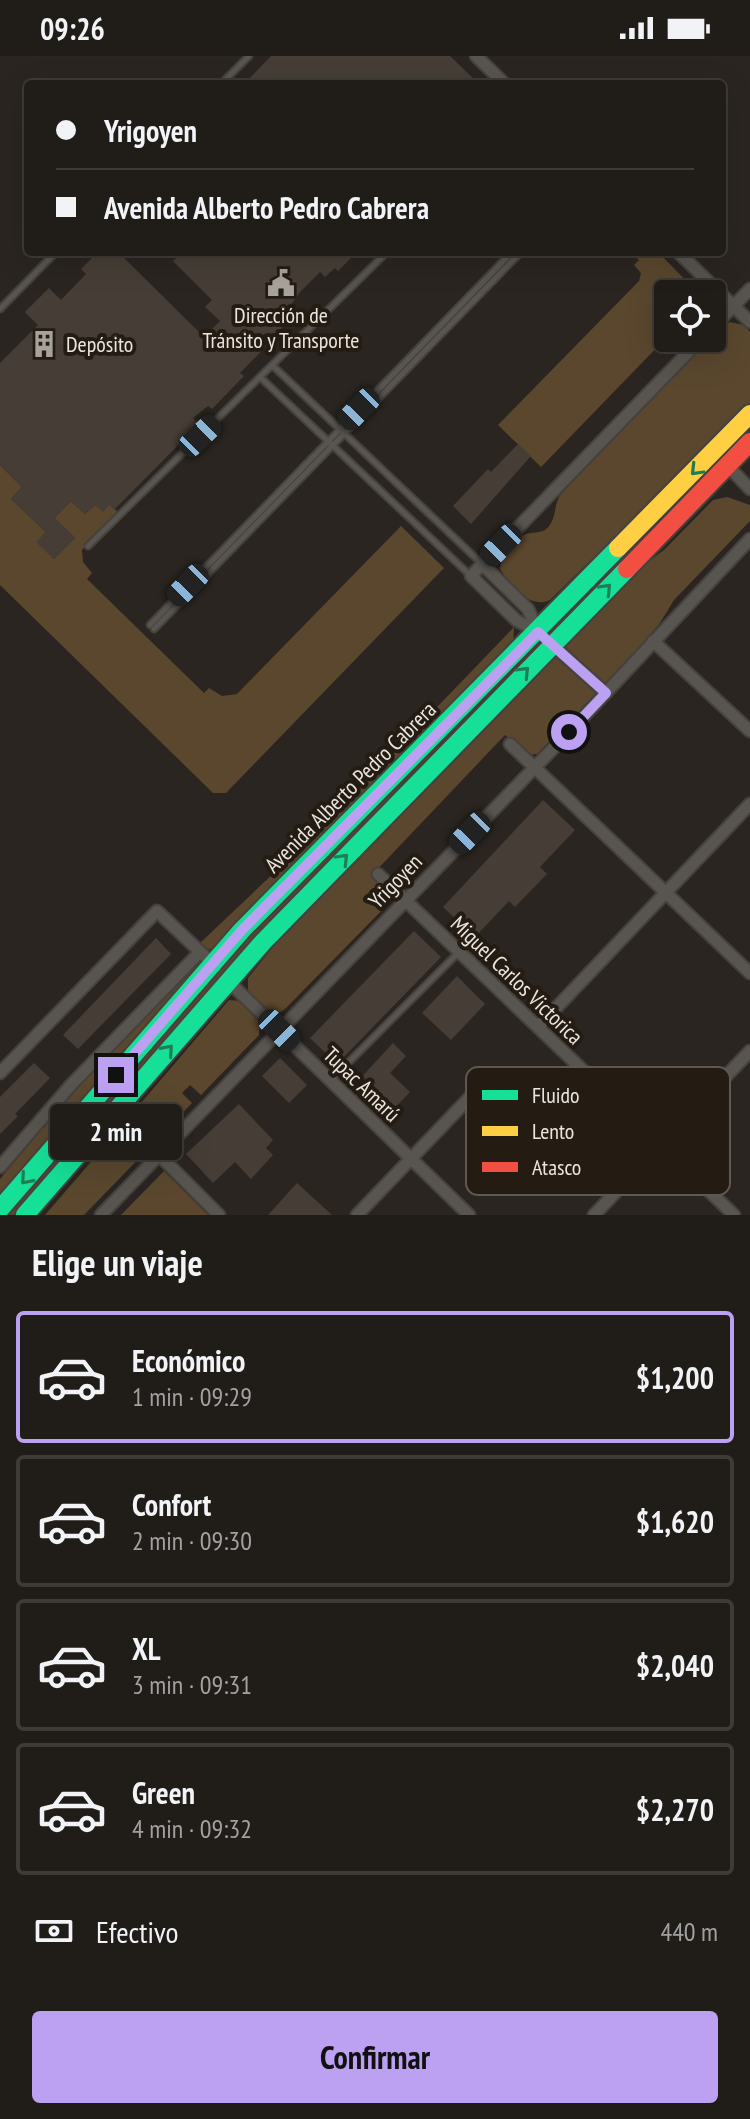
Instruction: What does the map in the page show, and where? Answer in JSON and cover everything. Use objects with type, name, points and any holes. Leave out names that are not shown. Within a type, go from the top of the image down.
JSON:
[{"type":"main road","name":"Avenida Alberto Pedro Cabrera","points":[[25,1215],[228,981],[750,414]]},
{"type":"main road","name":"Avenida Alberto Pedro Cabrera","points":[[0,1209],[206,958],[257,915],[750,442]]},
{"type":"street","points":[[476,56],[501,80]]},
{"type":"street","points":[[682,256],[750,322]]},
{"type":"street","points":[[726,313],[750,289]]},
{"type":"street","points":[[606,693],[544,638],[516,620],[471,576],[688,352]]},
{"type":"street","points":[[727,465],[750,489]]},
{"type":"street","name":"Yrigoyen","points":[[101,1215],[606,693],[750,539]]},
{"type":"street","points":[[482,564],[528,609],[544,638]]},
{"type":"street","points":[[653,641],[750,731]]},
{"type":"street","points":[[510,744],[750,973]]},
{"type":"street","points":[[538,1027],[750,804]]},
{"type":"street","name":"Miguel Carlos Victorica","points":[[378,874],[580,1067]]},
{"type":"street","points":[[0,1073],[157,911],[206,958],[71,1085],[0,1167]]},
{"type":"street","name":"Tupac Amarú","points":[[228,981],[469,1215]]},
{"type":"street","points":[[730,1072],[750,1051]]},
{"type":"street","points":[[357,1215],[466,1101]]},
{"type":"street","points":[[117,1108],[219,1215]]},
{"type":"street","points":[[594,1215],[613,1195]]},
{"type":"street","name":"Miguel Carlos Victorica","points":[[713,1195],[734,1215]]},
{"type":"lane","points":[[225,80],[249,56]]},
{"type":"lane","points":[[0,309],[52,256]]},
{"type":"lane","points":[[88,546],[383,256]]},
{"type":"lane","points":[[342,432],[508,256]]},
{"type":"lane","points":[[152,627],[517,256]]},
{"type":"lane","points":[[272,365],[482,564]]},
{"type":"lane","points":[[260,377],[471,576]]},
{"type":"lane","points":[[330,1081],[459,952]]},
{"type":"shaded area","points":[[634,256],[662,256],[685,280],[654,280],[654,350],[541,467],[498,425],[639,281],[641,273],[634,265],[639,260]]},
{"type":"shaded area","points":[[726,324],[744,325],[750,332],[750,405],[550,600],[535,602],[521,594],[500,569],[508,548],[521,536],[543,531],[549,526],[560,495],[697,352],[726,352]]},
{"type":"shaded area","points":[[0,465],[22,487],[11,499],[46,532],[37,542],[54,559],[75,538],[54,518],[71,501],[85,514],[95,505],[110,505],[118,512],[82,550],[83,562],[92,573],[87,579],[204,693],[209,688],[222,696],[237,694],[401,526],[444,568],[226,793],[213,793],[0,585]]},
{"type":"shaded area","points":[[727,497],[750,505],[750,521],[674,600],[660,623],[630,658],[537,754],[528,755],[505,735],[372,875],[394,898],[286,1008],[281,1012],[270,1012],[248,991],[248,978],[277,942],[630,575],[664,550],[713,500]]},
{"type":"shaded area","points":[[514,627],[513,647],[216,948],[206,950],[200,943],[315,834]]},
{"type":"shaded area","points":[[533,646],[401,785],[374,820],[17,1215],[5,1215],[246,938]]},
{"type":"shaded area","points":[[200,961],[199,968],[0,1200],[0,1179],[85,1078]]},
{"type":"shaded area","points":[[229,1000],[240,1001],[260,1021],[259,1035],[201,1095],[190,1085],[182,1093],[192,1103],[164,1132],[155,1134],[133,1114],[135,1110]]},
{"type":"shaded area","points":[[123,1125],[149,1140],[150,1147],[84,1215],[45,1215]]},
{"type":"shaded area","points":[[164,1171],[208,1215],[121,1215]]},
{"type":"building","points":[[271,56],[450,56],[475,80],[248,80]]},
{"type":"building","points":[[94,256],[122,256],[204,337],[220,321],[205,307],[212,300],[173,261],[178,256],[353,256],[338,271],[335,268],[325,277],[320,272],[300,292],[290,306],[280,332],[240,373],[244,376],[212,409],[208,406],[193,418],[199,424],[115,509],[110,505],[103,512],[95,505],[85,514],[71,501],[54,518],[75,538],[54,559],[36,542],[46,532],[11,499],[22,487],[0,465],[0,363],[38,325],[25,312],[49,288],[61,300],[86,274],[81,269]]},
{"type":"building","points":[[518,444],[531,456],[471,524],[453,506],[488,469],[491,472]]},
{"type":"building","points":[[543,800],[575,830],[540,867],[547,874],[515,907],[509,901],[475,937],[443,907]]},
{"type":"building","points":[[414,931],[441,957],[337,1064],[310,1038]]},
{"type":"building","points":[[156,938],[171,954],[78,1049],[63,1035]]},
{"type":"building","points":[[457,976],[485,1004],[451,1040],[422,1013]]},
{"type":"building","points":[[393,1043],[406,1056],[390,1073],[410,1092],[389,1114],[356,1083]]},
{"type":"building","points":[[280,1058],[307,1085],[289,1103],[262,1076]]},
{"type":"building","points":[[34,1063],[50,1078],[0,1134],[0,1097]]},
{"type":"building","points":[[239,1104],[273,1140],[266,1148],[273,1155],[251,1179],[235,1162],[213,1183],[186,1154]]},
{"type":"building","points":[[297,1183],[332,1215],[268,1215]]},
{"type":"traffic: fast","points":[[0,1209],[242,930],[618,548]]},
{"type":"traffic: fast","points":[[25,1215],[263,942],[627,569]]},
{"type":"traffic: slow","points":[[618,548],[750,414]]},
{"type":"traffic: jam","points":[[627,569],[750,442]]},
{"type":"place","name":"Dirección de Tránsito y Transporte","points":[[281,283]]},
{"type":"place","name":"Depósito","points":[[44,344]]},
{"type":"route","points":[[116,1075],[242,930],[538,632],[606,693],[569,732]]}]
